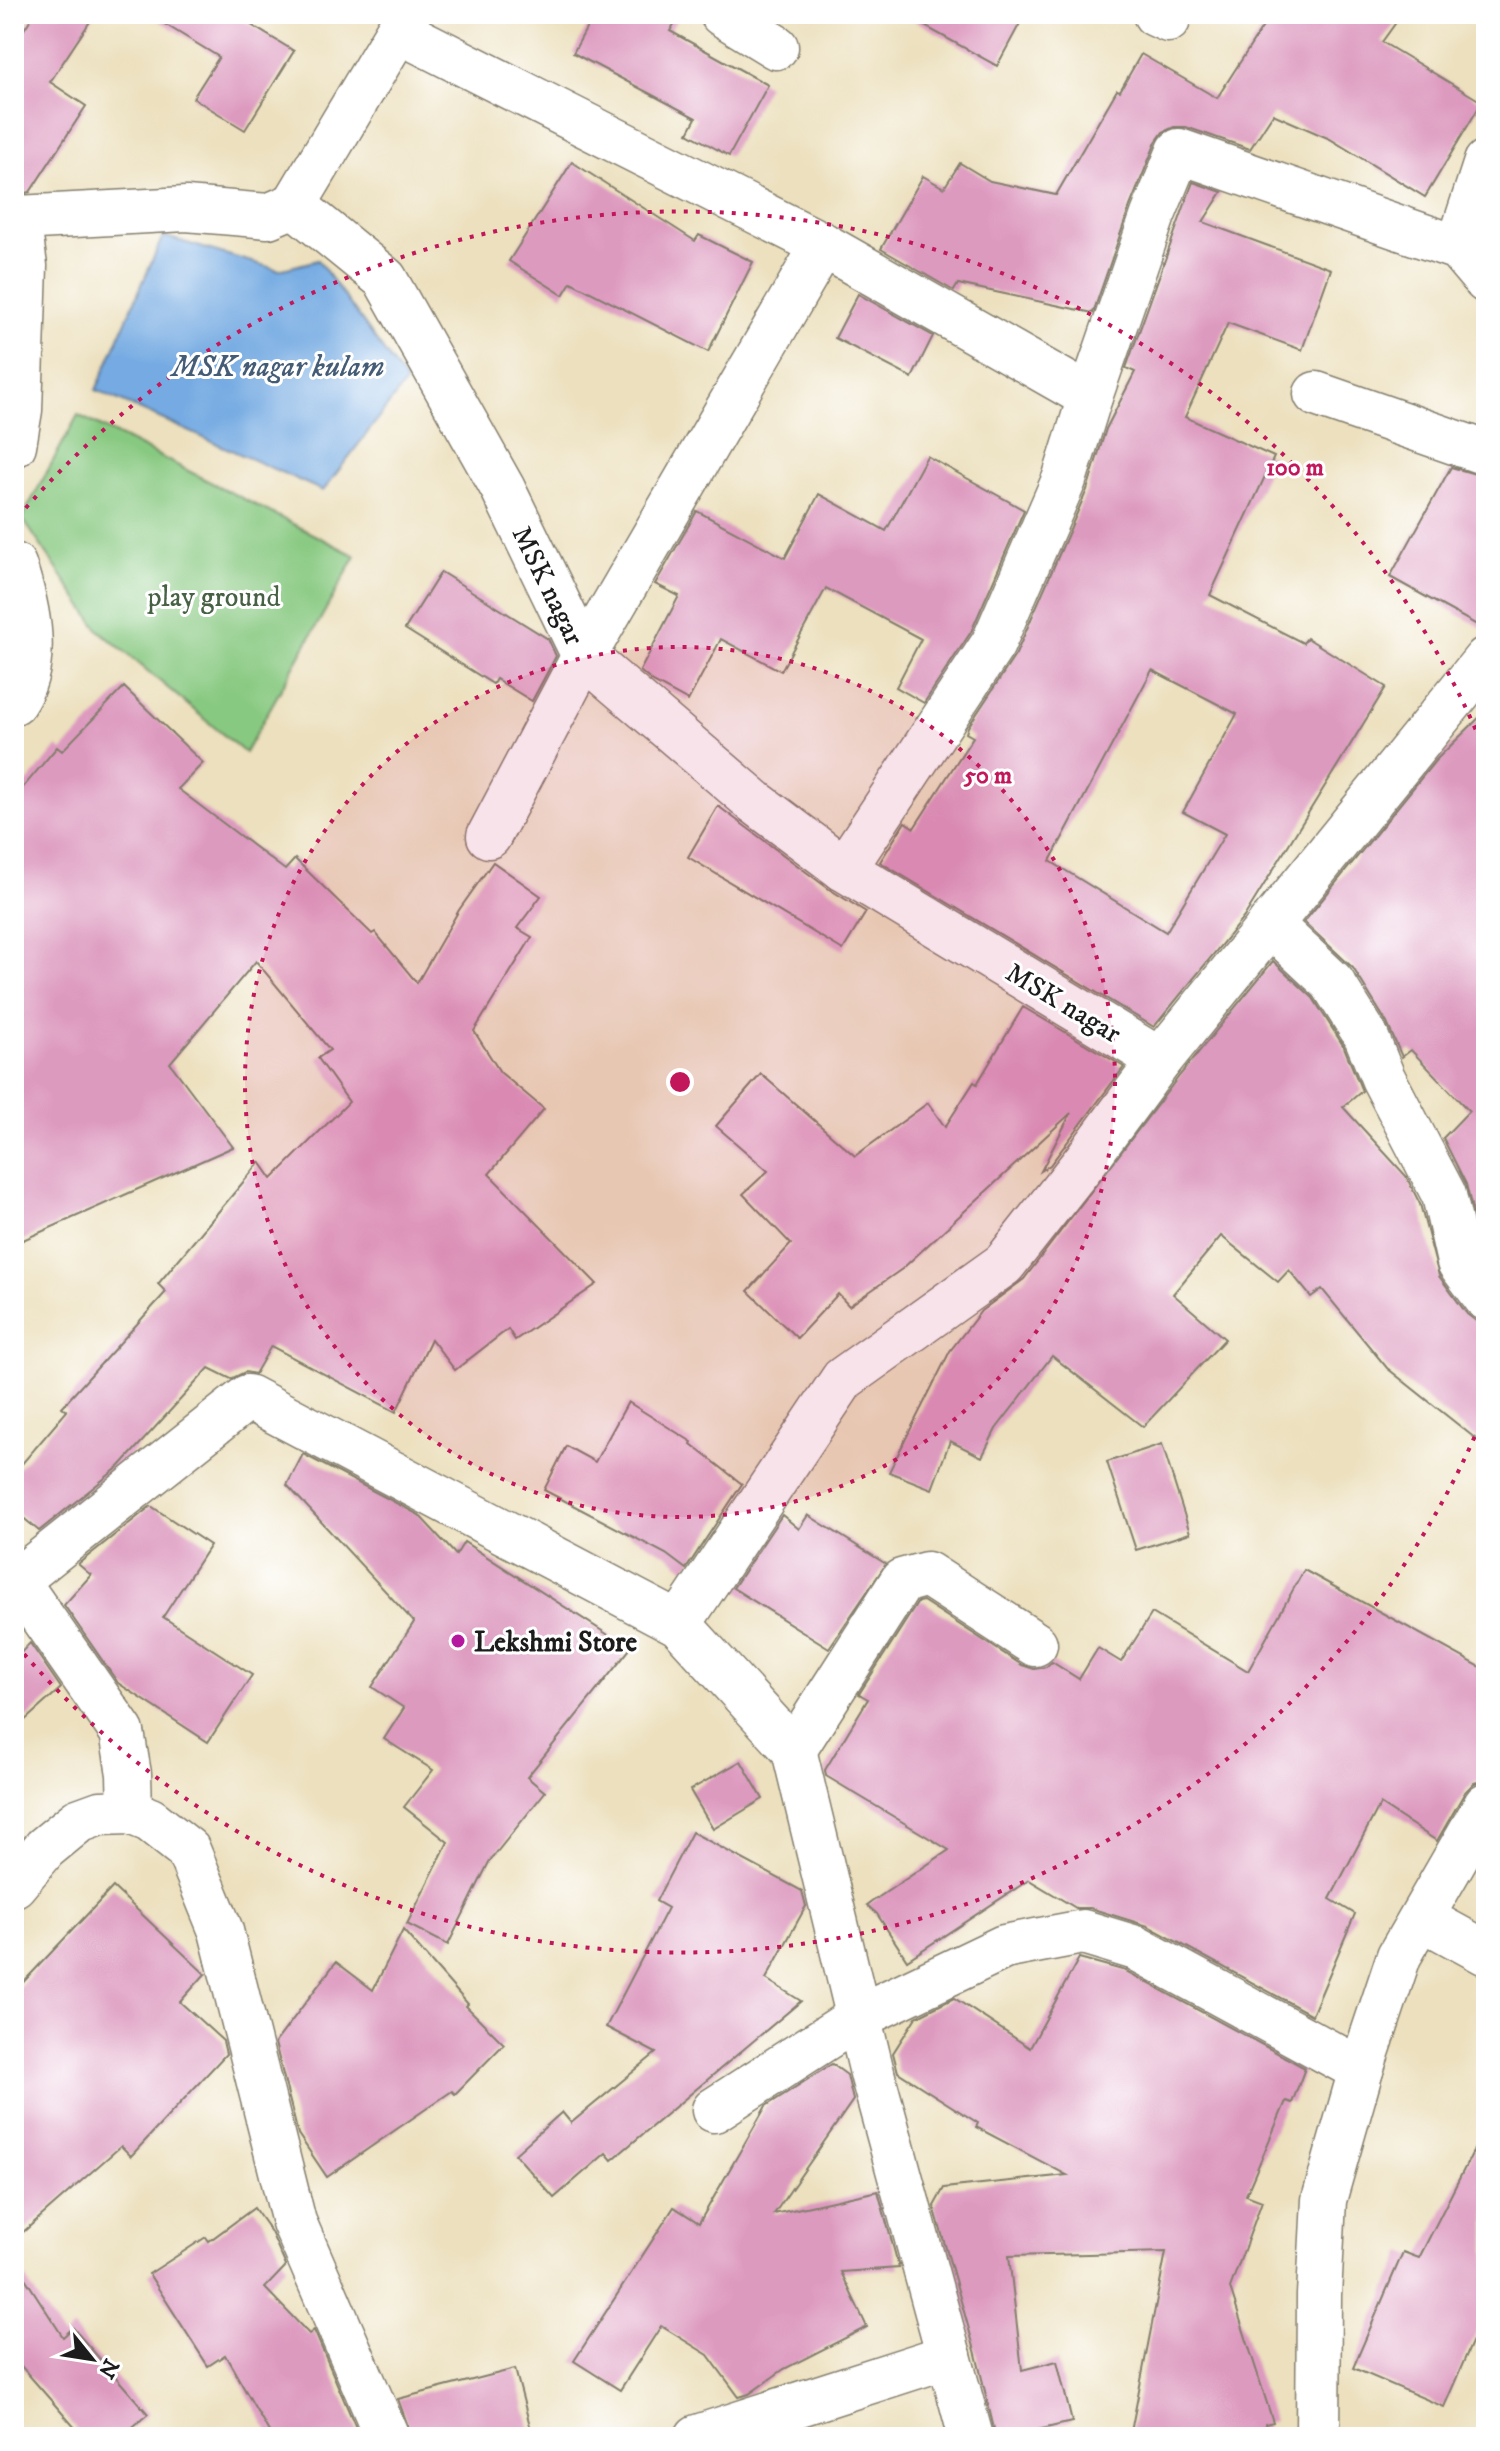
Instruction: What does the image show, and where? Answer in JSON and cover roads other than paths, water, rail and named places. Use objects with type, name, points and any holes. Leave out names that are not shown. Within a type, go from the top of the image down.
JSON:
[{"type":"street","points":[[722,14],[776,47]]},
{"type":"street","points":[[14,445],[20,410],[25,266],[16,216],[186,209],[268,216],[294,205],[403,23],[823,245],[1090,397]]},
{"type":"street","points":[[844,869],[993,644],[1064,480],[1153,215],[1179,151],[1458,248],[1486,281]]},
{"type":"street","points":[[1458,248],[1486,162]]},
{"type":"street","name":"MSK nagar","points":[[294,205],[385,279],[503,489],[584,656],[755,802],[844,869],[1160,1060]]},
{"type":"street","points":[[489,836],[584,656],[823,245]]},
{"type":"street","points":[[1316,394],[1486,453]]},
{"type":"street","points":[[14,565],[24,594],[30,642],[24,688],[14,702]]},
{"type":"street","points":[[679,1624],[843,1379],[1004,1264],[1160,1060],[1486,659]]},
{"type":"street","points":[[1270,924],[1332,982],[1366,1036],[1383,1078],[1444,1195],[1459,1262],[1486,1298]]},
{"type":"street","points":[[130,1812],[129,1774],[122,1732],[15,1579],[248,1397],[679,1624],[794,1750],[873,2077],[971,2437]]},
{"type":"street","points":[[794,1750],[902,1581],[927,1574],[1035,1644]]},
{"type":"street","points":[[1318,2437],[1319,2295],[1324,2200],[1361,2070],[1399,1956],[1486,1805]]},
{"type":"street","points":[[14,1885],[45,1848],[78,1821],[100,1813],[130,1812],[150,1820],[188,1850],[221,1931],[294,2222],[387,2437]]},
{"type":"street","points":[[1422,1918],[1486,1953]]},
{"type":"street","points":[[714,2110],[860,2016],[1004,1947],[1083,1932],[1136,1948],[1361,2070]]},
{"type":"street","points":[[697,2437],[949,2356]]},
{"type":"water","name":"MSK nagar kulam","points":[[163,236],[279,270],[318,260],[406,382],[323,491],[96,390]]},
{"type":"place","name":"Lekshmi Store","points":[[458,1641]]},
{"type":"park label","name":"play ground","points":[[214,596]]}]
